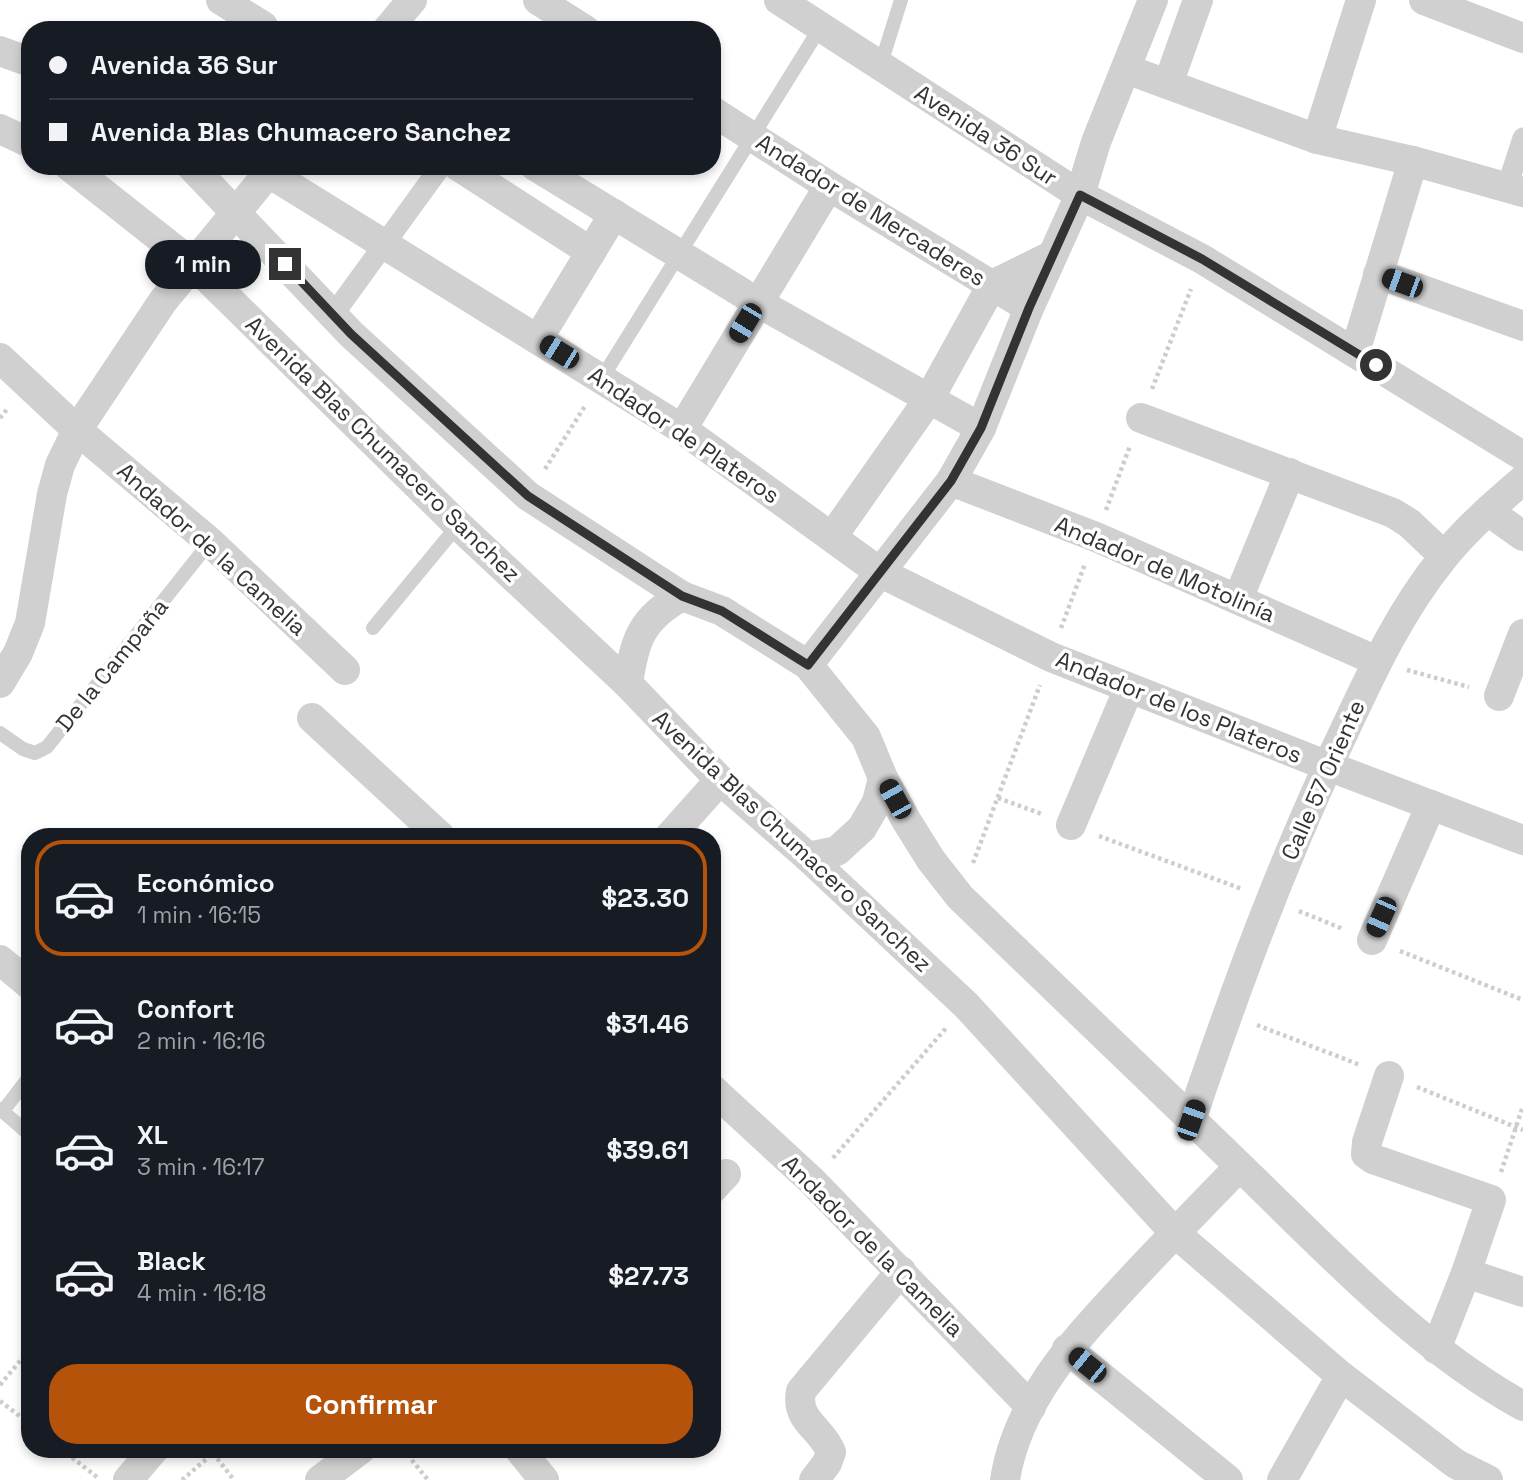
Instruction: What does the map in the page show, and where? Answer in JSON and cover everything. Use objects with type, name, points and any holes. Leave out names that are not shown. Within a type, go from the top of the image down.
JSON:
[{"type":"street","points":[[221,0],[255,21]]},
{"type":"street","points":[[394,21],[412,0]]},
{"type":"street","points":[[538,0],[571,21]]},
{"type":"street","name":"Avenida 36 Sur","points":[[779,0],[1080,195],[1202,259],[1523,456]]},
{"type":"street","points":[[808,665],[951,481],[981,428],[1029,308],[1080,195],[1096,142],[1153,0]]},
{"type":"street","points":[[1168,84],[1198,0]]},
{"type":"street","points":[[1424,0],[1523,38]]},
{"type":"street","points":[[1317,139],[1356,2]]},
{"type":"street","points":[[0,51],[21,59]]},
{"type":"street","points":[[1126,69],[1317,139],[1413,161],[1515,190],[1523,138]]},
{"type":"street","name":"Andador de Mercaderes","points":[[721,117],[1029,308]]},
{"type":"street","points":[[0,128],[21,138]]},
{"type":"street","points":[[1355,352],[1413,161]]},
{"type":"street","name":"Avenida Blas Chumacero Sanchez","points":[[80,175],[193,264],[458,525],[628,684],[720,780],[808,857],[966,1006],[1175,1233],[1341,1376],[1456,1464],[1488,1480]]},
{"type":"street","points":[[200,175],[333,315],[528,496],[682,596],[722,611],[808,665],[866,737],[883,778],[931,860],[960,897],[1330,1254],[1436,1349],[1523,1406]]},
{"type":"street","points":[[0,683],[18,653],[30,623],[52,494],[60,465],[77,430],[163,301],[268,175]]},
{"type":"street","name":"Andador de Plateros","points":[[280,175],[682,429],[881,573]]},
{"type":"street","points":[[333,315],[434,175]]},
{"type":"street","points":[[472,175],[591,252]]},
{"type":"street","points":[[550,175],[757,302],[981,428]]},
{"type":"street","points":[[682,429],[829,186]]},
{"type":"street","points":[[538,339],[614,214]]},
{"type":"street","points":[[832,537],[929,398],[992,285],[1053,255]]},
{"type":"street","points":[[1378,274],[1523,326]]},
{"type":"street","name":"Andador de la Camelia","points":[[0,358],[77,430],[210,542],[345,670]]},
{"type":"street","points":[[1140,418],[1393,513],[1409,523],[1444,556]]},
{"type":"street","points":[[1238,600],[1290,473]]},
{"type":"street","name":"Calle 57 Oriente","points":[[1191,1120],[1270,900],[1377,661],[1412,600],[1444,556],[1523,480]]},
{"type":"street","name":"Andador de Motolinía","points":[[951,481],[1096,537],[1377,661]]},
{"type":"street","points":[[1488,511],[1523,536]]},
{"type":"street","name":"Andador de los Plateros","points":[[881,573],[1051,657],[1523,840]]},
{"type":"street","points":[[628,684],[632,653],[643,629],[663,607],[682,596]]},
{"type":"street","points":[[1499,696],[1523,634]]},
{"type":"street","points":[[1071,825],[1129,688]]},
{"type":"street","points":[[312,718],[431,828]]},
{"type":"street","points":[[808,857],[837,851],[862,828],[877,802],[883,778]]},
{"type":"street","points":[[677,828],[720,780]]},
{"type":"street","points":[[1371,940],[1431,805]]},
{"type":"street","points":[[0,960],[21,978]]},
{"type":"street","points":[[1389,1076],[1367,1142],[1366,1154],[1373,1159],[1491,1200],[1436,1349]]},
{"type":"street","name":"Andador de la Camelia","points":[[721,1097],[812,1181],[1031,1407]]},
{"type":"street","points":[[1005,1480],[1014,1442],[1031,1407],[1067,1349],[1239,1167]]},
{"type":"street","points":[[814,1480],[827,1463],[831,1452],[827,1441],[803,1415],[798,1404],[801,1391],[901,1270]]},
{"type":"street","points":[[1466,1273],[1523,1292]]},
{"type":"street","points":[[1067,1349],[1228,1480]]},
{"type":"street","points":[[1282,1480],[1341,1376]]},
{"type":"street","points":[[128,1480],[146,1458]]},
{"type":"street","points":[[320,1480],[349,1458]]},
{"type":"street","points":[[526,1458],[544,1480]]},
{"type":"lane","points":[[880,67],[901,0]]},
{"type":"lane","points":[[602,378],[820,28]]},
{"type":"lane","points":[[373,628],[458,525]]},
{"type":"lane","name":"De la Campaña","points":[[0,733],[23,749],[35,753],[47,747],[210,542]]},
{"type":"lane","points":[[21,1087],[1,1110],[21,1127]]},
{"type":"path","points":[[960,897],[1202,259]]},
{"type":"path","points":[[528,496],[602,378]]},
{"type":"path","points":[[1377,661],[1499,696]]},
{"type":"path","points":[[812,1181],[966,1006]]},
{"type":"path","points":[[1491,1200],[1523,1106]]},
{"type":"path","points":[[0,1385],[21,1360]]},
{"type":"path","points":[[0,1401],[21,1417]]},
{"type":"path","points":[[73,1458],[101,1480]]},
{"type":"path","points":[[182,1480],[207,1458]]},
{"type":"path","points":[[220,1458],[234,1480]]},
{"type":"path","points":[[410,1458],[428,1480]]},
{"type":"route","points":[[285,264],[351,334],[528,496],[682,596],[722,611],[808,665],[951,481],[981,428],[1029,308],[1080,195],[1202,259],[1376,365]]}]
